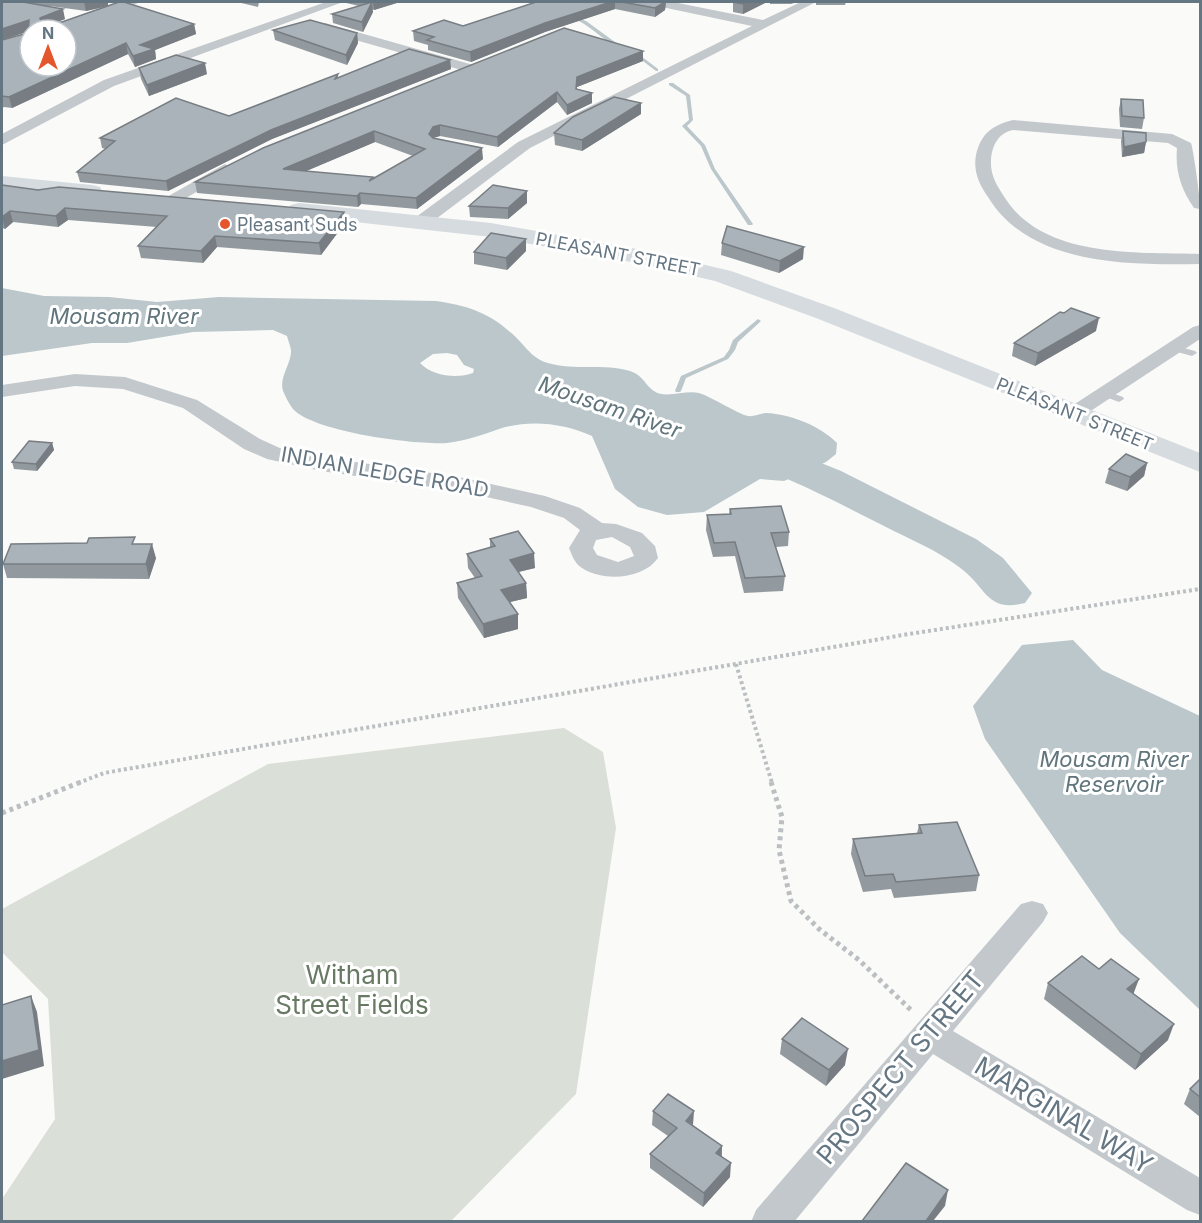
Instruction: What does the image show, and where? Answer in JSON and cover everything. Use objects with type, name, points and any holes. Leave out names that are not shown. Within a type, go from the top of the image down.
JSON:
[{"type":"main road","points":[[2,182],[116,194]]},
{"type":"main road","points":[[147,196],[213,202]]},
{"type":"main road","name":"PLEASANT STREET","points":[[279,208],[422,221],[586,246],[668,262],[723,276],[825,313],[1200,464]]},
{"type":"street","points":[[78,20],[135,2]]},
{"type":"street","points":[[2,140],[109,83],[337,2]]},
{"type":"street","points":[[657,2],[763,24]]},
{"type":"street","points":[[422,221],[507,156],[539,137],[810,2]]},
{"type":"street","points":[[57,11],[88,17]]},
{"type":"street","points":[[292,18],[479,66],[453,77]]},
{"type":"street","points":[[1200,204],[1192,192],[1184,171],[1185,146],[1176,140],[1028,126],[1002,127],[994,134],[985,148],[983,163],[985,178],[1004,211],[1022,227],[1051,242],[1085,251],[1200,259]]},
{"type":"street","points":[[485,152],[507,156]]},
{"type":"street","points":[[173,198],[238,164]]},
{"type":"street","points":[[1072,413],[1111,396],[1183,351],[1200,331]]},
{"type":"street","name":"INDIAN LEDGE ROAD","points":[[2,391],[75,380],[125,383],[190,404],[252,444],[275,454],[321,464],[459,484],[537,501],[572,513],[597,531]]},
{"type":"street","name":"PROSPECT STREET","points":[[770,1221],[1032,913]]},
{"type":"street","name":"MARGINAL WAY","points":[[928,1033],[1200,1198]]},
{"type":"path","points":[[2,813],[104,773],[736,664],[1200,589]]},
{"type":"path","points":[[736,664],[782,817],[779,850],[791,901],[819,929],[859,960],[909,1006],[928,1033]]},
{"type":"green space","name":"Witham Street Fields","points":[[564,728],[603,752],[616,828],[576,1094],[451,1221],[2,1221],[2,1199],[55,1119],[48,999],[2,952],[2,909],[268,764]]},
{"type":"water","points":[[2,288],[44,296],[109,297],[157,302],[219,297],[436,301],[466,307],[485,314],[515,336],[536,358],[548,363],[630,371],[659,393],[699,393],[748,416],[776,414],[804,422],[822,431],[837,443],[836,454],[826,462],[784,481],[760,479],[704,512],[667,515],[638,507],[615,489],[592,436],[570,428],[534,423],[522,424],[460,441],[432,443],[366,435],[321,424],[304,417],[293,409],[282,388],[283,377],[291,355],[287,336],[273,330],[193,332],[127,343],[92,343],[2,356]],"holes":[[[433,354],[457,355],[464,365],[474,369],[473,373],[460,376],[445,375],[431,371],[420,363]]]},
{"type":"water","name":"Mousam River Reservoir","points":[[1073,640],[1102,670],[1200,716],[1200,1010],[1120,933],[985,739],[973,706],[1022,645]]},
{"type":"building","points":[[2,2],[23,2],[63,9],[40,18],[18,18],[18,24],[2,29]]},
{"type":"building","points":[[124,2],[194,24],[140,45],[154,49],[133,56],[126,43],[78,65],[78,18],[73,18]]},
{"type":"building","points":[[372,2],[362,22],[332,14]]},
{"type":"building","points":[[536,2],[611,2],[545,23],[470,52],[427,40],[434,37],[413,31],[444,20],[463,26]]},
{"type":"building","points":[[622,2],[665,2],[655,8]]},
{"type":"building","points":[[310,20],[357,33],[346,55],[273,30]]},
{"type":"building","points":[[564,28],[643,51],[577,77],[576,89],[592,93],[567,105],[557,92],[497,137],[440,125],[433,127],[429,134],[433,138],[482,148],[416,198],[360,193],[357,196],[195,182],[263,148]],"holes":[[[374,131],[425,149],[369,181],[373,177],[283,169]]]},
{"type":"building","points":[[18,36],[18,78],[50,78],[9,97],[2,96],[2,40]]},
{"type":"building","points":[[409,49],[450,60],[271,130],[166,181],[77,172],[115,141],[100,138],[176,98],[229,116],[338,74],[335,79]]},
{"type":"building","points":[[176,55],[205,63],[147,85],[139,68]]},
{"type":"building","points":[[614,97],[641,103],[582,140],[554,133],[573,117]]},
{"type":"building","points":[[1121,99],[1143,100],[1144,118],[1122,116]]},
{"type":"building","points":[[1123,131],[1146,133],[1146,142],[1124,147]]},
{"type":"building","points":[[2,185],[38,190],[59,187],[344,212],[319,243],[215,236],[201,251],[138,246],[167,216],[65,208],[56,216],[10,211],[2,217]]},
{"type":"building","points":[[493,185],[527,191],[508,208],[469,206]]},
{"type":"building","points":[[727,226],[804,247],[780,261],[722,243]]},
{"type":"building","points":[[491,233],[526,239],[506,258],[474,252]]},
{"type":"building","points":[[1071,308],[1099,318],[1038,353],[1014,343],[1060,312],[1064,313]]},
{"type":"building","points":[[29,441],[52,443],[36,464],[12,462]]},
{"type":"building","points":[[1126,454],[1147,463],[1130,477],[1109,469]]},
{"type":"building","points":[[781,506],[789,532],[771,533],[785,576],[745,578],[735,542],[714,543],[707,515],[731,514],[730,509]]},
{"type":"building","points":[[518,531],[534,553],[510,560],[526,583],[501,590],[518,614],[483,624],[457,583],[482,576],[467,554],[495,546],[490,539]]},
{"type":"building","points":[[135,537],[132,544],[152,544],[146,564],[3,564],[11,544],[87,543],[89,538]]},
{"type":"building","points":[[957,822],[979,875],[896,882],[893,874],[865,876],[853,839],[922,833],[919,825]]},
{"type":"building","points":[[1082,956],[1099,969],[1111,959],[1139,979],[1127,989],[1174,1024],[1141,1054],[1048,983]]},
{"type":"building","points":[[31,996],[39,1050],[2,1061],[2,1005]]},
{"type":"building","points":[[802,1018],[848,1049],[829,1070],[782,1039]]},
{"type":"building","points":[[1200,1079],[1200,1097],[1190,1089]]},
{"type":"building","points":[[668,1094],[694,1111],[686,1121],[722,1146],[716,1153],[731,1163],[704,1193],[650,1154],[677,1128],[653,1111]]},
{"type":"building","points":[[906,1163],[948,1190],[926,1221],[862,1221]]},
{"type":"waterway","points":[[572,17],[590,25],[617,45]]},
{"type":"waterway","points":[[636,54],[657,70]]},
{"type":"waterway","points":[[671,84],[688,95],[691,120],[684,126],[703,145],[713,169],[750,224]]},
{"type":"waterway","points":[[678,391],[683,377],[726,358],[735,341],[758,321]]},
{"type":"waterway","name":"Mousam River","points":[[749,450],[826,480],[961,548],[987,567],[1009,593]]},
{"type":"place","name":"Pleasant Suds","points":[[225,224]]}]
